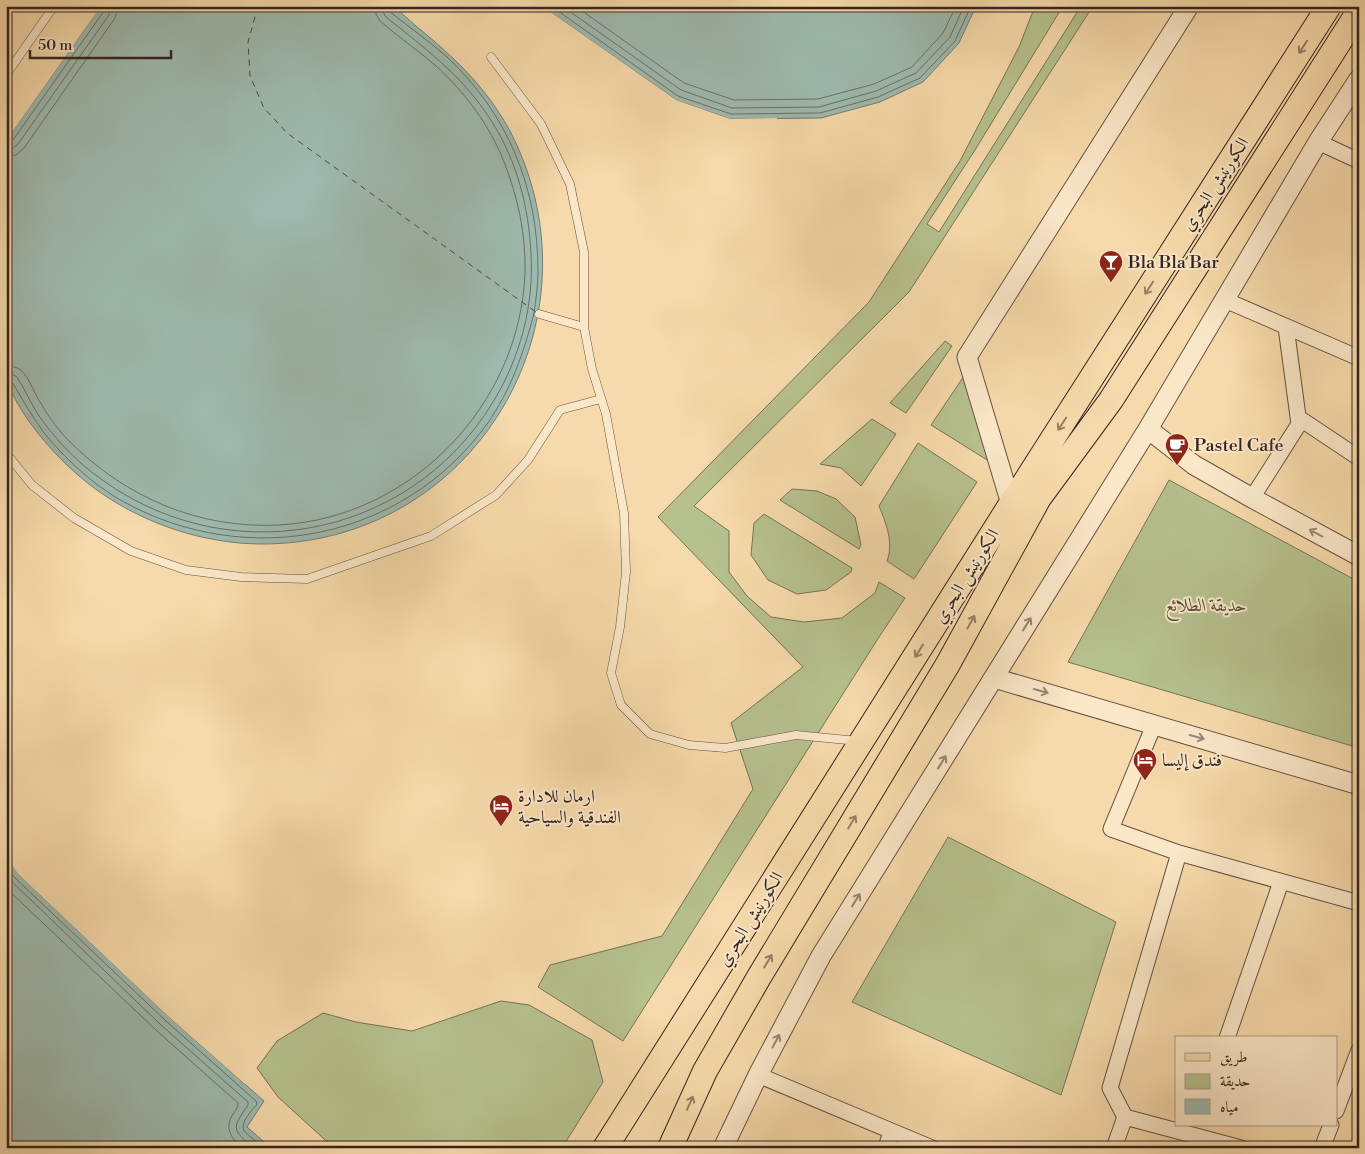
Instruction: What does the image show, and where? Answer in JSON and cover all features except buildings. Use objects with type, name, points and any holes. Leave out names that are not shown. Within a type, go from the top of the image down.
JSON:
[{"type":"main road","name":"الكورنيش البحري","points":[[605,1148],[1011,504],[1329,6]]},
{"type":"main road","name":"الكورنيش البحري","points":[[670,1148],[710,1063],[759,977],[948,664],[1039,498],[1111,400],[1359,11]]},
{"type":"street","points":[[1011,504],[967,357],[1189,6]]},
{"type":"street","points":[[723,1148],[758,1075],[821,956],[1148,429],[1318,142],[1359,79]]},
{"type":"street","points":[[1318,142],[1359,160]]},
{"type":"street","points":[[1225,300],[1359,358]]},
{"type":"street","points":[[1252,498],[1299,424],[1286,326]]},
{"type":"street","points":[[1299,418],[1359,458]]},
{"type":"street","points":[[1148,429],[1194,465],[1359,556]]},
{"type":"street","points":[[994,678],[1359,785]]},
{"type":"street","points":[[1154,725],[1111,829],[1179,853],[1359,904]]},
{"type":"street","points":[[1114,1148],[1125,1117],[1110,1088],[1179,853]]},
{"type":"street","points":[[1228,1036],[1280,882]]},
{"type":"street","points":[[1338,1106],[1359,1050]]},
{"type":"street","points":[[758,1075],[932,1148]]},
{"type":"street","points":[[1125,1117],[1195,1130],[1241,1148]]},
{"type":"street","points":[[1322,1148],[1331,1126]]},
{"type":"street","points":[[886,1148],[891,1131]]},
{"type":"lane","points":[[6,76],[54,6]]},
{"type":"lane","points":[[492,57],[541,124],[570,184],[584,252],[584,328],[592,369],[614,451],[624,513],[626,572],[620,628],[611,673],[621,705],[650,734],[689,745],[724,748],[796,735],[862,742]]},
{"type":"lane","points":[[539,314],[584,328]]},
{"type":"lane","points":[[6,453],[32,485],[67,512],[131,551],[186,570],[241,577],[307,579],[431,536],[496,496],[528,460],[560,410],[601,399]]},
{"type":"green space","points":[[1035,6],[1063,6],[975,150],[927,224],[939,232],[1081,6],[1093,6],[909,292],[694,506],[729,531],[729,572],[747,596],[771,617],[804,622],[842,618],[875,593],[879,582],[905,598],[623,1041],[538,987],[550,965],[662,936],[753,789],[731,723],[803,667],[658,517],[869,302],[960,161],[1019,47]]},
{"type":"green space","points":[[945,341],[952,346],[906,413],[890,403]]},
{"type":"green space","points":[[970,367],[1000,468],[931,425]]},
{"type":"green space","points":[[872,419],[896,434],[861,486],[841,468],[820,464]]},
{"type":"green space","points":[[918,443],[977,482],[914,579],[887,561],[890,547],[889,540],[879,506]]},
{"type":"green space","name":"حديقة الطلائع","points":[[1169,480],[1359,582],[1359,748],[1068,662]]},
{"type":"green space","points":[[792,489],[817,491],[836,499],[855,517],[861,545],[859,549],[780,500]]},
{"type":"green space","points":[[764,514],[852,568],[851,572],[826,590],[797,594],[768,580],[751,555],[754,523]]},
{"type":"green space","points":[[948,837],[1116,922],[1061,1095],[852,1002]]},
{"type":"green space","points":[[501,1001],[529,1005],[592,1040],[603,1082],[562,1148],[334,1148],[278,1097],[257,1068],[277,1041],[323,1013],[356,1022],[412,1031]]},
{"type":"water","points":[[101,6],[391,6],[397,9],[457,62],[481,88],[502,117],[511,133],[537,205],[542,277],[530,347],[501,410],[458,465],[402,507],[335,535],[259,544],[238,543],[197,536],[157,523],[138,514],[87,483],[60,458],[35,430],[15,399],[6,378],[5,353],[6,143]]},
{"type":"water","points":[[542,6],[976,6],[959,43],[923,82],[880,102],[821,118],[730,119],[676,100]]},
{"type":"water","points":[[6,856],[18,874],[169,1017],[264,1101],[247,1127],[271,1148],[6,1148]]},
{"type":"pier","points":[[98,6],[101,6],[6,143],[8,133]]},
{"type":"pier","points":[[540,6],[676,100],[730,119],[777,118],[777,121],[730,121],[675,103]]},
{"type":"pier","points":[[6,854],[20,872],[171,1015],[246,1082],[245,1084],[169,1017],[18,874]]},
{"type":"ferry route","points":[[258,6],[248,42],[250,76],[264,108],[287,133],[536,312]]},
{"type":"place","name":"Bla Bla Bar","points":[[1111,283]]},
{"type":"place","name":"Pastel Cafe","points":[[1177,466]]},
{"type":"place","name":"فندق إليسا","points":[[1145,781]]},
{"type":"place","name":"ارمان للادارة الفندقية والسياحية","points":[[501,827]]}]
